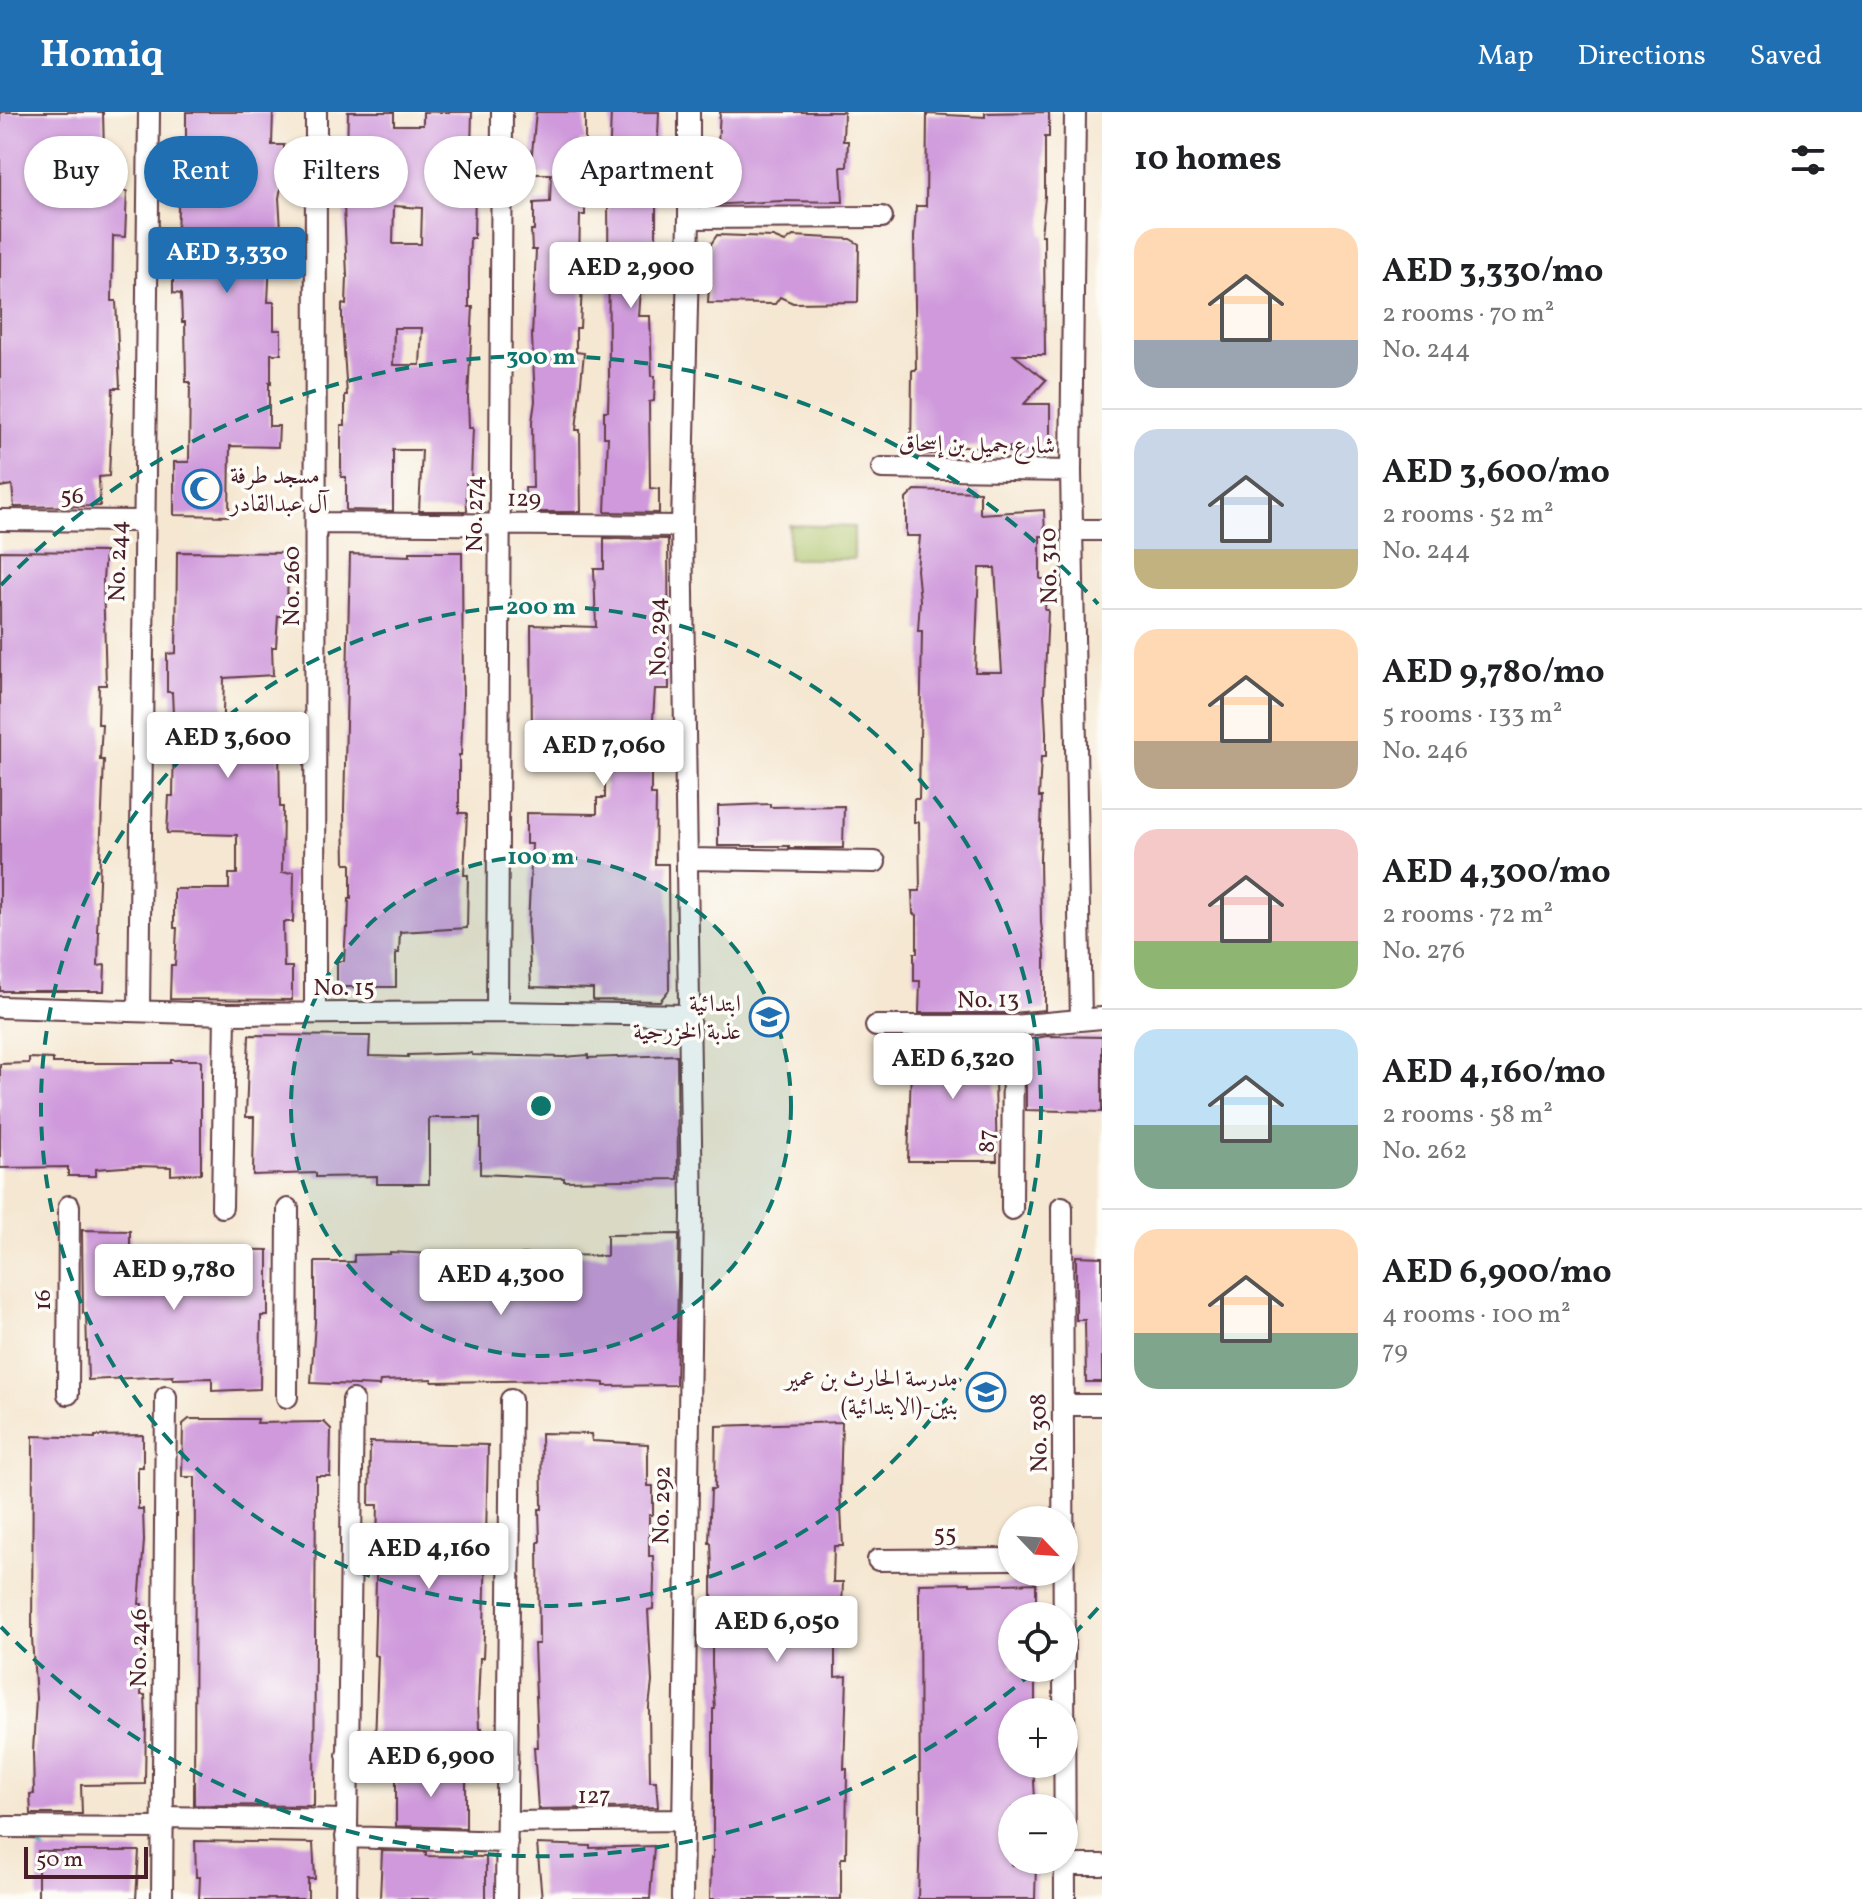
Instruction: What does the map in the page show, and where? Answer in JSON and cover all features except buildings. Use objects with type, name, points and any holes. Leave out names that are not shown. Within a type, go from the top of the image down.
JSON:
[{"type":"street","name":"No. 244","points":[[139,1011],[149,112]]},
{"type":"street","name":"No. 260","points":[[315,1013],[316,112]]},
{"type":"street","name":"No. 274","points":[[497,1012],[502,112]]},
{"type":"street","name":"No. 294","points":[[689,112],[682,526],[692,1208]]},
{"type":"street","name":"No. 310","points":[[1075,112],[1071,471],[1092,1019]]},
{"type":"street","points":[[689,218],[882,217]]},
{"type":"street","name":"شارع جميل بن إسحاق","points":[[882,468],[1071,471]]},
{"type":"street","name":"56","points":[[0,520],[144,521]]},
{"type":"street","name":"129","points":[[317,523],[682,526]]},
{"type":"street","points":[[1074,530],[1102,530]]},
{"type":"street","points":[[687,859],[875,862]]},
{"type":"street","name":"No. 15","points":[[0,1007],[225,1014],[497,1012],[688,1015]]},
{"type":"street","points":[[222,1207],[225,1014]]},
{"type":"street","name":"No. 13","points":[[876,1026],[1013,1026],[1092,1019]]},
{"type":"street","name":"87","points":[[1012,1209],[1013,1026]]},
{"type":"street","name":"16","points":[[68,1394],[69,1206]]},
{"type":"street","name":"No. 308","points":[[1062,1207],[1064,1506]]},
{"type":"street","name":"No. 292","points":[[682,1899],[692,1208]]},
{"type":"street","points":[[287,1397],[288,1209]]},
{"type":"street","name":"No. 246","points":[[162,1899],[166,1397]]},
{"type":"street","points":[[346,1899],[353,1400]]},
{"type":"street","points":[[506,1899],[511,1400]]},
{"type":"street","points":[[1063,1405],[1102,1405]]},
{"type":"street","name":"55","points":[[878,1560],[998,1559]]},
{"type":"street","name":"No. 308","points":[[1065,1586],[1066,1794]]},
{"type":"street","points":[[347,1755],[508,1762]]},
{"type":"street","name":"127","points":[[6,1827],[163,1822],[507,1832],[681,1820]]},
{"type":"street","points":[[1078,1865],[1102,1865]]},
{"type":"street","name":"No. 308","points":[[1065,1899],[1066,1874]]},
{"type":"green space","points":[[789,525],[854,527],[854,559],[788,559]]},
{"type":"waterway","points":[[34,1836],[47,1855]]},
{"type":"place","name":"مسجد طرفة آل عبدالقادر","points":[[202,489]]},
{"type":"place","name":"ابتدائية عذبة الخزرجية","points":[[769,1017]]},
{"type":"place","name":"مدرسة الحارث بن عمير (الابتدائية)-بنين","points":[[986,1392]]}]
